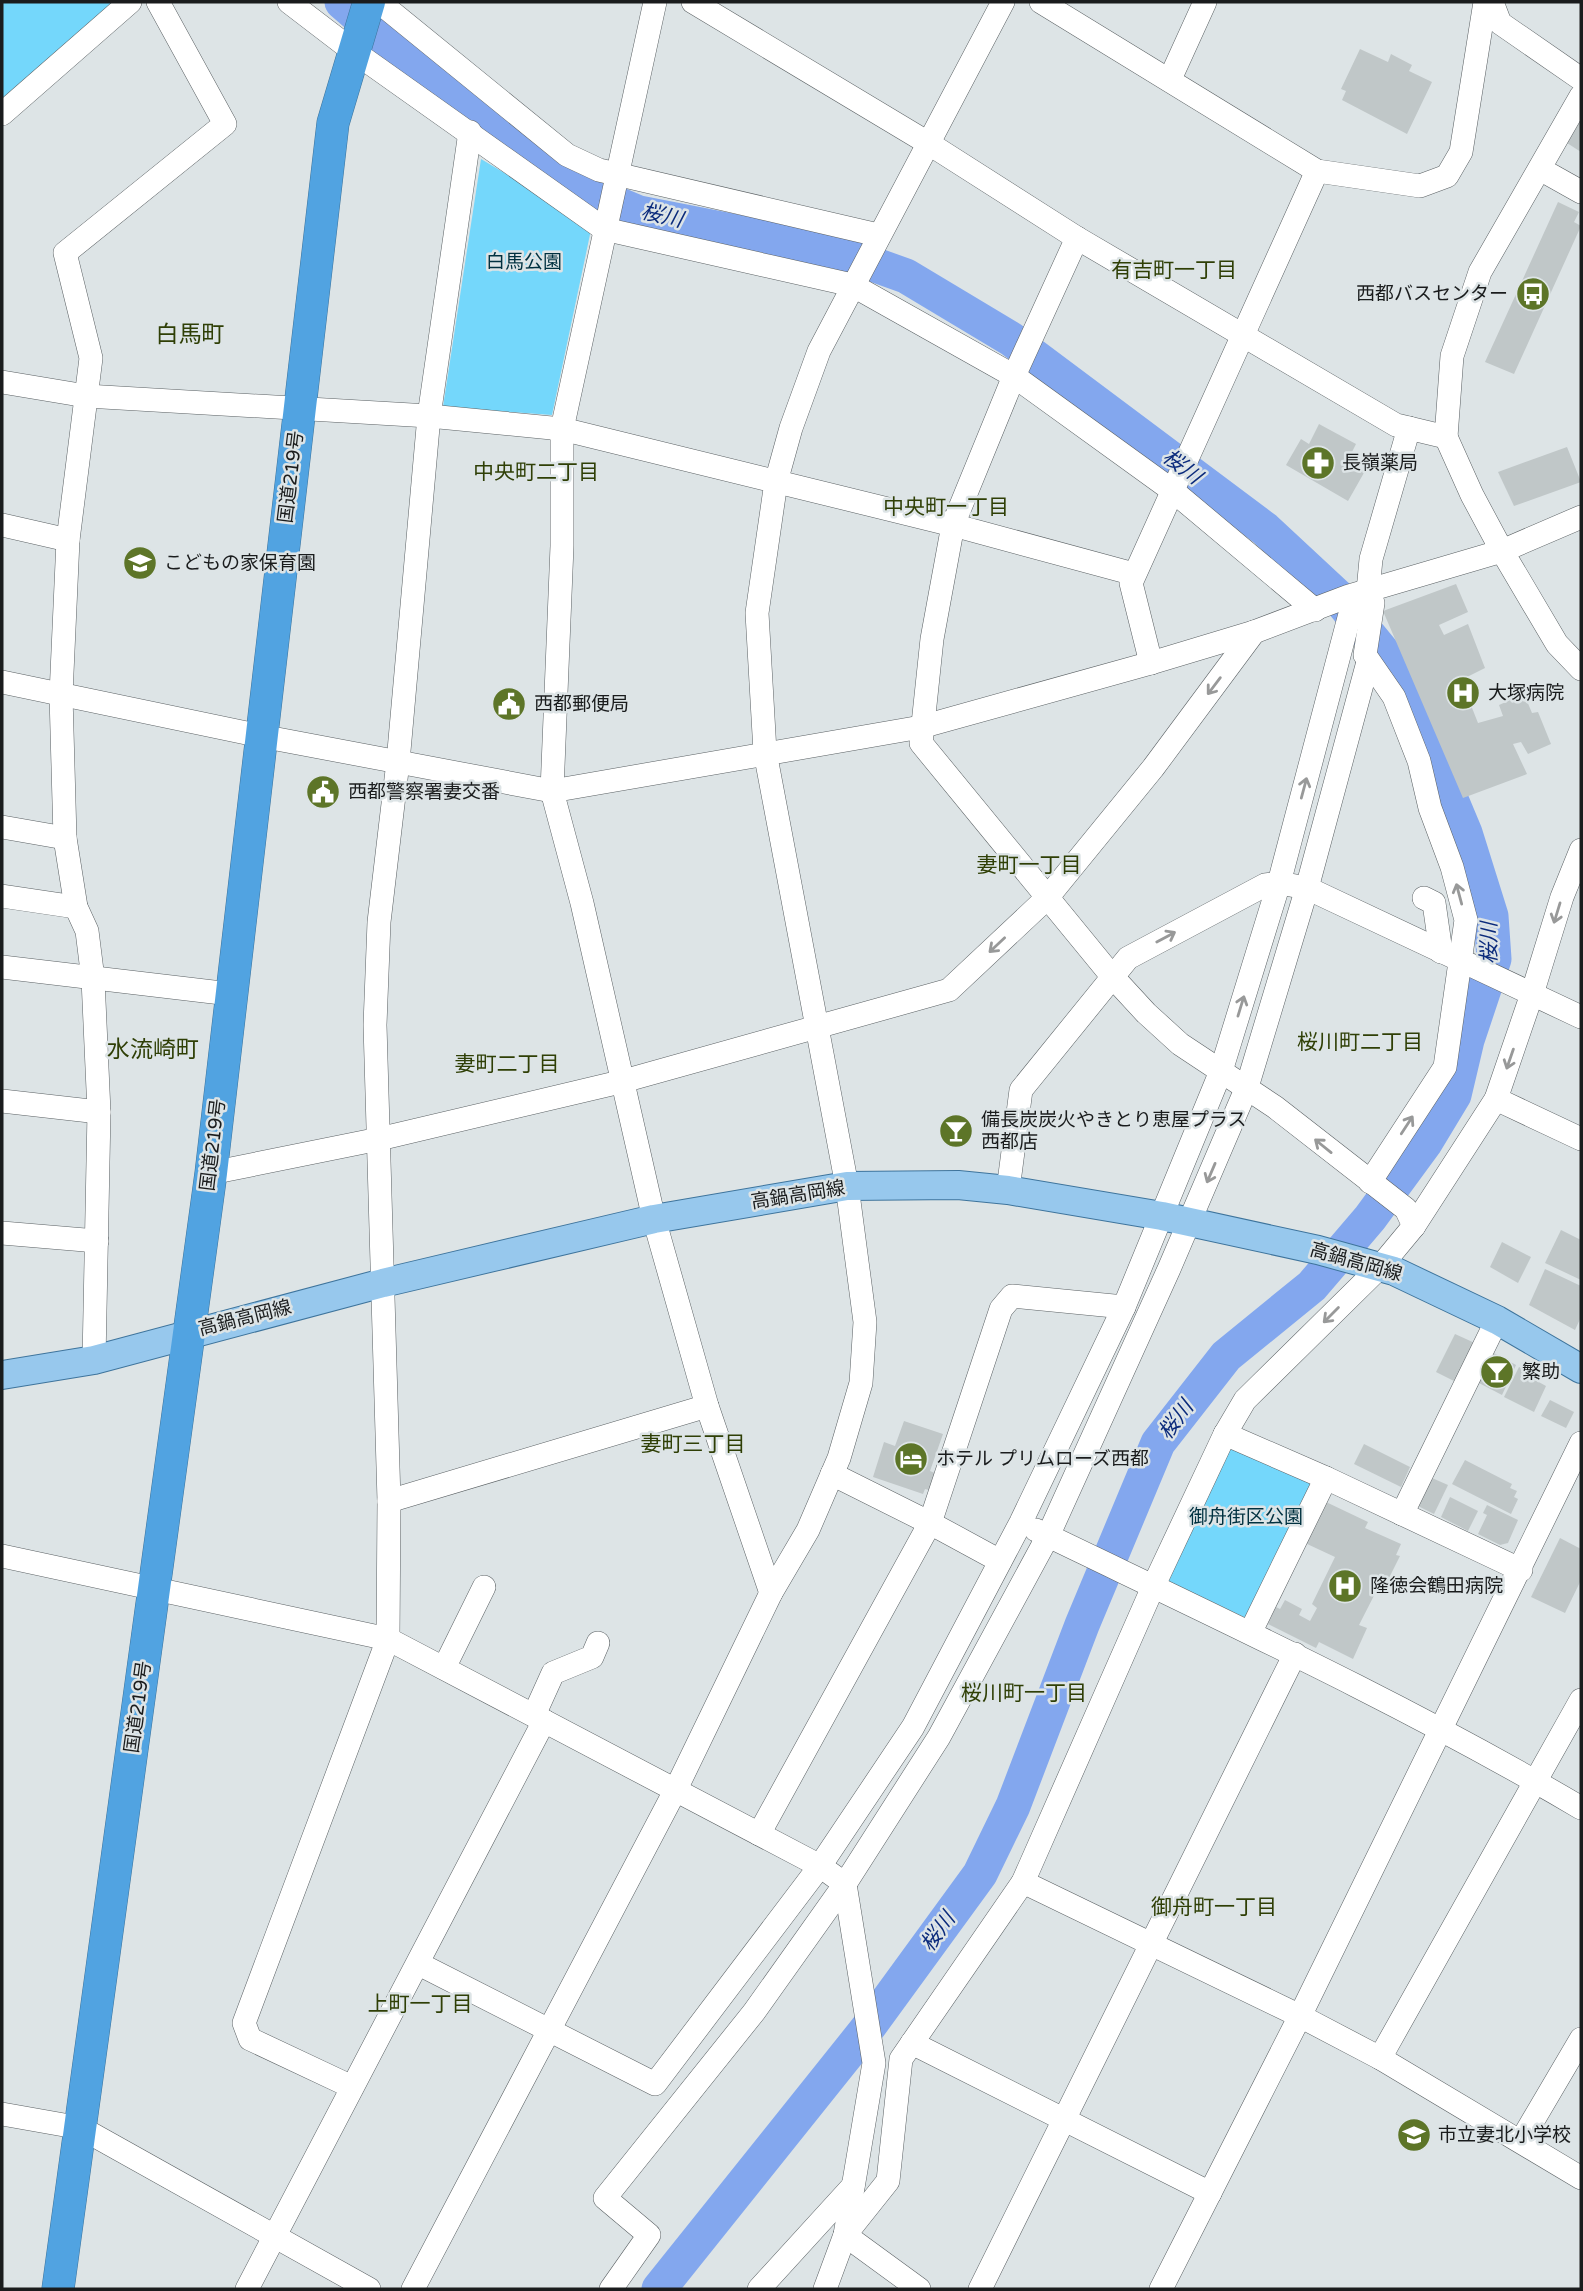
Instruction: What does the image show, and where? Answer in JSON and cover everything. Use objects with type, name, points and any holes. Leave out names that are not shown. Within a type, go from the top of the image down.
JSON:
[{"type":"highway","name":"国道219号","points":[[58,2289],[211,1173],[333,123],[354,48],[372,2]]},
{"type":"main road","name":"高鍋高岡線","points":[[2,1375],[94,1360],[383,1283],[654,1219],[847,1186],[958,1185],[1008,1190],[1162,1216],[1375,1265],[1429,1285],[1497,1320],[1581,1369]]},
{"type":"street","points":[[2,114],[130,2]]},
{"type":"street","points":[[94,1360],[99,1112],[93,979],[87,931],[76,907],[65,838],[61,695],[68,540],[91,358],[65,253],[225,124],[158,2]]},
{"type":"street","points":[[289,2],[470,132],[605,224],[854,282],[1016,373],[1174,487],[1318,609]]},
{"type":"street","points":[[372,2],[568,155],[618,180],[876,238]]},
{"type":"street","points":[[655,2],[562,429],[562,546],[552,791],[582,903],[620,1082],[654,1219],[707,1406],[771,1593]]},
{"type":"street","points":[[693,2],[928,143],[1077,238],[1396,425],[1446,437]]},
{"type":"street","points":[[413,2289],[676,1789],[771,1593],[808,1531],[832,1474],[861,1383],[864,1322],[847,1186],[765,752],[757,613],[776,482],[791,428],[819,351],[876,238],[1003,2]]},
{"type":"street","points":[[1041,2],[1317,171],[1420,186],[1447,176],[1461,152],[1485,2]]},
{"type":"street","points":[[1170,79],[1205,2]]},
{"type":"street","points":[[1492,2],[1500,23],[1581,79]]},
{"type":"street","points":[[1581,96],[1480,272],[1452,356],[1446,437],[1472,495],[1502,551],[1557,644],[1581,669]]},
{"type":"street","points":[[352,2087],[250,2039],[244,2023],[388,1639],[389,1501],[375,1025],[379,935],[398,762],[429,416],[470,132]]},
{"type":"street","points":[[1540,169],[1581,192]]},
{"type":"street","points":[[1151,663],[1131,583],[1317,171]]},
{"type":"street","points":[[1077,238],[1016,373],[953,525],[932,639],[921,743],[1111,975],[1180,1044],[1247,1087],[1374,1185],[1410,1217]]},
{"type":"street","points":[[2,382],[86,396],[429,416],[562,429],[953,525],[1135,574]]},
{"type":"street","points":[[419,1964],[655,2084],[820,1866],[913,1727],[1021,1522],[1124,1307],[1221,1072],[1279,883],[1340,649],[1371,559],[1409,428]]},
{"type":"street","points":[[2,682],[261,736],[552,791],[921,727],[1254,632],[1502,551],[1581,517]]},
{"type":"street","points":[[2,525],[68,540]]},
{"type":"street","points":[[611,2289],[649,2235],[605,2198],[754,2012],[845,1884],[939,1737],[1048,1536],[1189,1223],[1247,1087],[1357,709],[1366,658],[1359,597]]},
{"type":"street","points":[[211,1173],[379,1139],[620,1082],[817,1029],[949,989],[1047,898],[1153,768],[1254,632]]},
{"type":"street","points":[[1366,658],[1394,697],[1419,761],[1430,808],[1452,867],[1466,920],[1457,959],[1446,1067],[1374,1185]]},
{"type":"street","points":[[2,827],[65,838]]},
{"type":"street","points":[[845,2235],[888,2181],[901,2059],[1023,1882],[1153,1587],[1224,1434],[1245,1400],[1375,1265],[1496,1099],[1528,992],[1581,849]]},
{"type":"street","points":[[1008,1190],[1021,1090],[1111,975],[1128,957],[1265,885],[1279,883],[1307,888],[1581,1017]]},
{"type":"street","points":[[2,896],[76,907]]},
{"type":"street","points":[[1424,898],[1434,903],[1457,959]]},
{"type":"street","points":[[2,967],[230,994]]},
{"type":"street","points":[[1496,1099],[1581,1139]]},
{"type":"street","points":[[2,1101],[99,1112]]},
{"type":"street","points":[[2,1233],[97,1241]]},
{"type":"street","points":[[759,1833],[930,1524],[1001,1309],[1012,1296],[1124,1307]]},
{"type":"street","points":[[1402,1514],[1497,1320]]},
{"type":"street","points":[[389,1501],[707,1406]]},
{"type":"street","points":[[1224,1434],[1326,1478],[1521,1570]]},
{"type":"street","points":[[1161,2289],[1300,2017],[1581,1443]]},
{"type":"street","points":[[832,1474],[1000,1561]]},
{"type":"street","points":[[1251,1631],[1326,1478]]},
{"type":"street","points":[[1021,1522],[1153,1587],[1251,1631],[1441,1727],[1581,1808]]},
{"type":"street","points":[[2,1556],[388,1639],[759,1833],[820,1866],[845,1884],[866,1998],[874,2063],[845,2235],[824,2289]]},
{"type":"street","points":[[444,1668],[484,1587]]},
{"type":"street","points":[[247,2289],[419,1964],[539,1718],[553,1672],[592,1657],[598,1643]]},
{"type":"street","points":[[980,2289],[1295,1654]]},
{"type":"street","points":[[1380,2058],[1581,1700]]},
{"type":"street","points":[[1023,1882],[1380,2058],[1581,2178]]},
{"type":"street","points":[[1521,2141],[1581,2039]]},
{"type":"street","points":[[912,2043],[1210,2193]]},
{"type":"street","points":[[2,2114],[81,2128],[369,2289]]},
{"type":"street","points":[[759,2289],[853,2186]]},
{"type":"street","points":[[845,2235],[919,2289]]},
{"type":"green space","points":[[2,2],[118,2],[2,106]]},
{"type":"green space","name":"白馬公園","points":[[481,159],[592,225],[552,415],[443,407]]},
{"type":"green space","name":"御舟街区公園","points":[[1230,1446],[1312,1484],[1248,1619],[1166,1580]]},
{"type":"building","points":[[1360,49],[1388,62],[1391,54],[1412,65],[1409,71],[1432,82],[1407,134],[1342,100],[1346,91],[1341,89]]},
{"type":"building","points":[[1581,120],[1581,152],[1567,143]]},
{"type":"building","name":"西都バスセンター","points":[[1558,202],[1579,212],[1574,222],[1581,226],[1514,374],[1485,362]]},
{"type":"building","name":"長嶺薬局","points":[[1319,424],[1356,444],[1347,462],[1365,471],[1348,501],[1286,465],[1301,439],[1309,444]]},
{"type":"building","points":[[1567,447],[1581,482],[1514,506],[1498,472]]},
{"type":"building","name":"大塚病院","points":[[1456,584],[1468,612],[1439,625],[1444,635],[1468,624],[1485,668],[1461,680],[1478,723],[1503,716],[1499,705],[1524,694],[1532,713],[1538,712],[1551,744],[1528,754],[1521,742],[1513,744],[1527,774],[1463,798],[1383,611]]},
{"type":"building","points":[[1561,1230],[1581,1240],[1581,1280],[1545,1263]]},
{"type":"building","points":[[1502,1242],[1531,1257],[1518,1283],[1490,1267]]},
{"type":"building","points":[[1545,1269],[1581,1286],[1581,1317],[1575,1330],[1529,1305]]},
{"type":"building","points":[[1455,1334],[1477,1344],[1458,1383],[1436,1372]]},
{"type":"building","points":[[1492,1352],[1516,1365],[1502,1395],[1477,1382]]},
{"type":"building","points":[[1519,1367],[1537,1376],[1535,1380],[1546,1386],[1534,1412],[1504,1397]]},
{"type":"building","points":[[1550,1400],[1574,1412],[1566,1428],[1541,1416]]},
{"type":"building","points":[[904,1421],[943,1434],[930,1471],[935,1473],[929,1490],[925,1489],[923,1494],[873,1477],[884,1442],[895,1446]]},
{"type":"building","points":[[1364,1444],[1410,1467],[1401,1487],[1354,1464]]},
{"type":"building","points":[[1465,1460],[1512,1484],[1510,1488],[1517,1491],[1514,1497],[1518,1499],[1511,1514],[1452,1484]]},
{"type":"building","points":[[1432,1478],[1448,1485],[1434,1514],[1418,1506]]},
{"type":"building","points":[[1450,1497],[1478,1511],[1468,1531],[1441,1517]]},
{"type":"building","name":"隆徳会鶴田病院","points":[[1326,1502],[1368,1522],[1365,1528],[1401,1544],[1396,1555],[1400,1556],[1387,1582],[1382,1580],[1359,1625],[1367,1628],[1353,1659],[1319,1642],[1316,1648],[1268,1624],[1276,1607],[1280,1609],[1285,1600],[1302,1609],[1299,1615],[1310,1621],[1317,1608],[1312,1604],[1335,1557],[1305,1543]]},
{"type":"building","points":[[1487,1505],[1518,1520],[1508,1543],[1500,1545],[1478,1534],[1487,1515],[1483,1513]]},
{"type":"building","points":[[1560,1538],[1581,1549],[1581,1580],[1565,1613],[1531,1597]]},
{"type":"waterway","name":"桜川","points":[[342,2],[477,119],[561,180],[639,213],[839,252],[906,276],[1011,339],[1265,529],[1336,595],[1396,668],[1465,833],[1491,916],[1494,959],[1467,1040],[1454,1095],[1425,1143],[1370,1218],[1312,1286],[1226,1356],[1158,1443],[1082,1625],[1013,1806],[980,1874],[867,2029],[659,2289]]},
{"type":"place","name":"西都バスセンター","points":[[1533,294]]},
{"type":"place","name":"長嶺薬局","points":[[1318,463]]},
{"type":"place","name":"こどもの家保育園","points":[[140,563]]},
{"type":"place","name":"大塚病院","points":[[1463,693]]},
{"type":"place","name":"西都郵便局","points":[[509,704]]},
{"type":"place","name":"西都警察署妻交番","points":[[323,792]]},
{"type":"place","name":"備長炭炭火やきとり恵屋プラス 西都店","points":[[956,1131]]},
{"type":"place","name":"繁助","points":[[1497,1372]]},
{"type":"place","name":"ホテル プリムローズ西都","points":[[911,1459]]},
{"type":"place","name":"隆徳会鶴田病院","points":[[1345,1586]]},
{"type":"place","name":"市立妻北小学校","points":[[1414,2135]]},
{"type":"district","name":"有吉町一丁目","points":[[1174,270]]},
{"type":"district","name":"白馬町","points":[[190,335]]},
{"type":"district","name":"中央町二丁目","points":[[536,472]]},
{"type":"district","name":"中央町一丁目","points":[[946,507]]},
{"type":"district","name":"妻町一丁目","points":[[1029,865]]},
{"type":"district","name":"桜川町二丁目","points":[[1360,1042]]},
{"type":"district","name":"水流崎町","points":[[153,1050]]},
{"type":"district","name":"妻町二丁目","points":[[507,1064]]},
{"type":"district","name":"妻町三丁目","points":[[693,1444]]},
{"type":"district","name":"桜川町一丁目","points":[[1024,1693]]},
{"type":"district","name":"御舟町一丁目","points":[[1214,1907]]},
{"type":"district","name":"上町一丁目","points":[[420,2004]]}]
